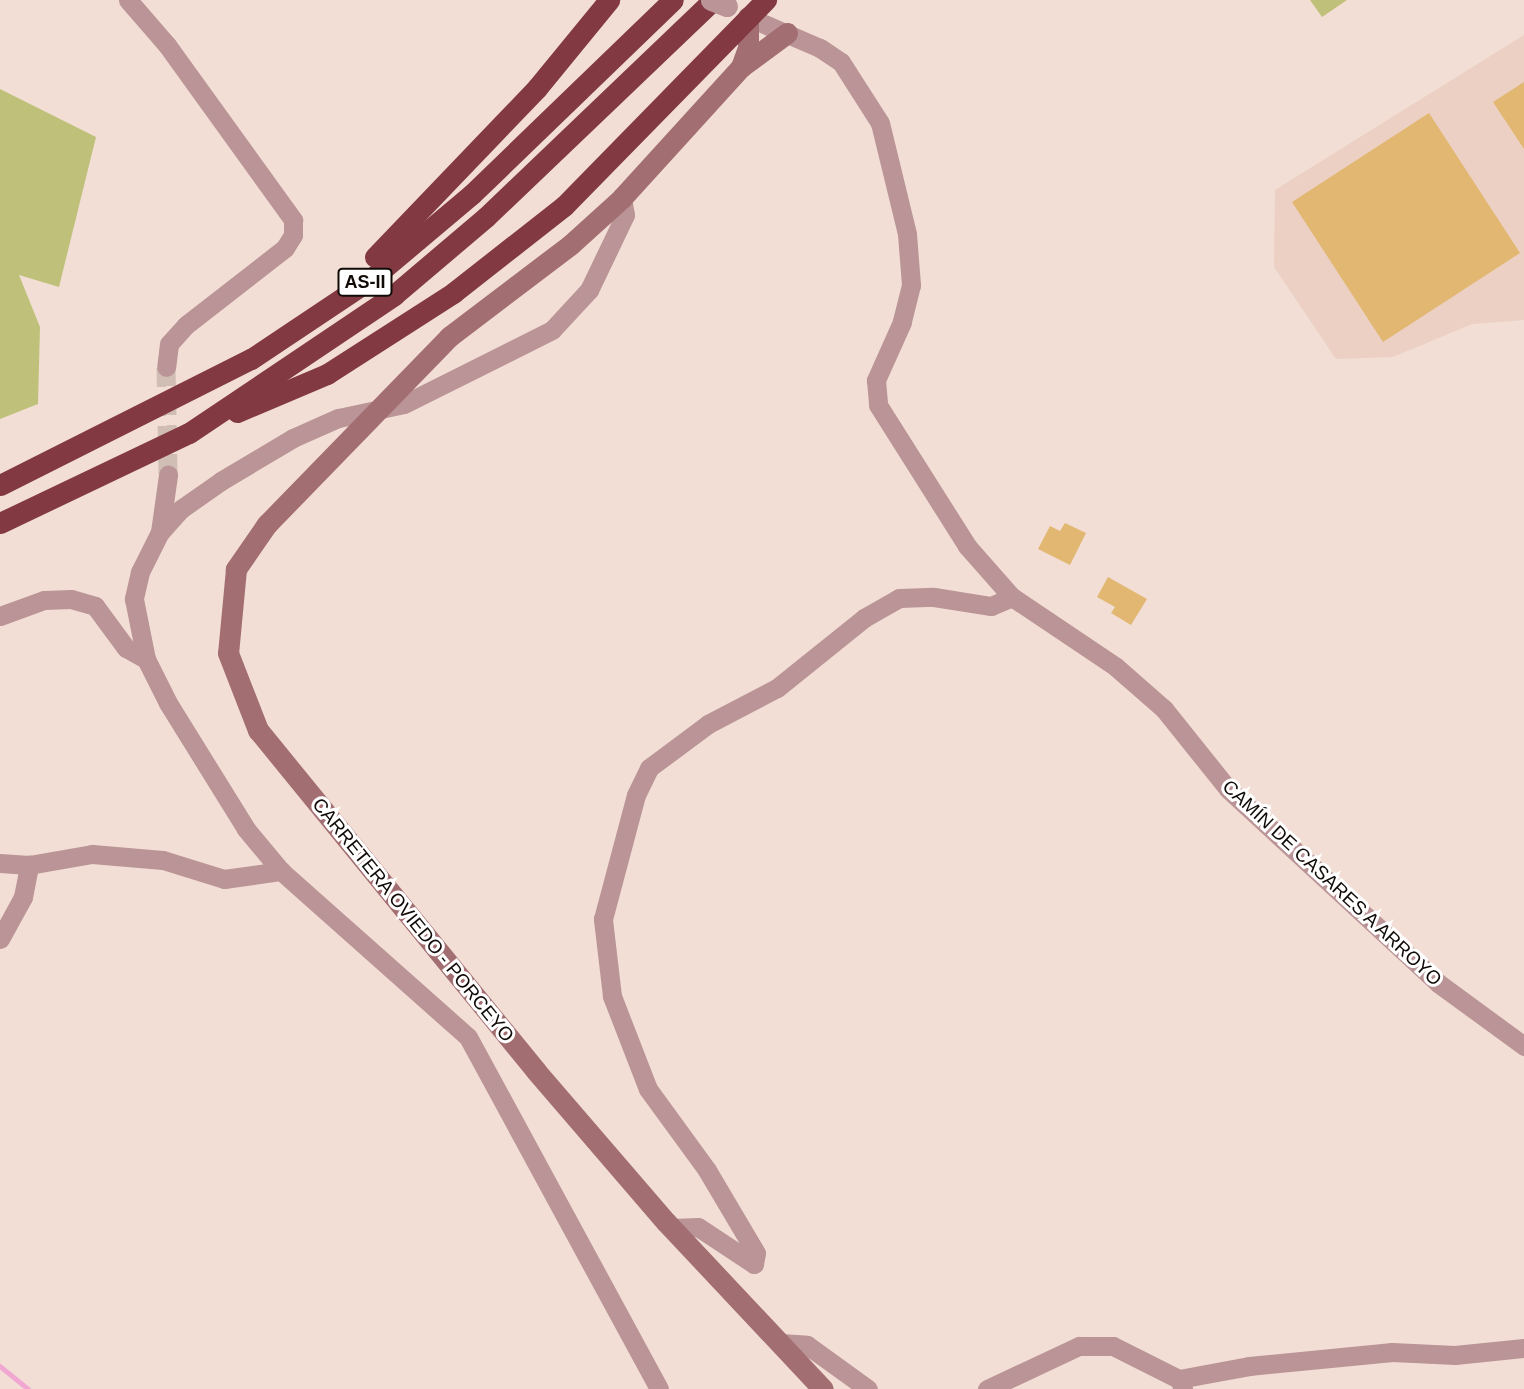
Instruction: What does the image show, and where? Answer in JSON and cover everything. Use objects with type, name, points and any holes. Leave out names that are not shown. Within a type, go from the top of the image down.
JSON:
[{"type":"highway","points":[[251,359],[386,249],[537,88],[609,0]]},
{"type":"highway","name":"AS-II","points":[[0,485],[251,359],[371,279],[472,194],[673,0]]},
{"type":"highway","points":[[189,433],[327,374],[453,293],[564,206],[766,0]]},
{"type":"highway","name":"AS-II","points":[[0,523],[189,433],[394,295],[486,217],[717,2]]},
{"type":"main road","points":[[741,67],[748,48],[748,17]]},
{"type":"main road","name":"CARRETERA OVIEDO - PORCEYO","points":[[787,33],[741,67],[622,198],[570,245],[449,337],[267,524],[236,569],[229,607],[228,653],[237,684],[258,730],[536,1071],[671,1228],[823,1389]]},
{"type":"street","points":[[128,0],[167,45],[293,220],[293,235],[285,248],[186,325],[169,344],[166,367]]},
{"type":"street","name":"CAMÍN DE CASARES A ARROYO","points":[[748,17],[831,55],[856,81],[880,123],[908,234],[911,285],[902,322],[876,380],[878,405],[967,546],[1012,597],[1116,667],[1164,709],[1228,789],[1438,983],[1524,1046]]},
{"type":"street","name":"CARRETERA OVIEDO - PORCEYO","points":[[375,413],[404,404],[534,340],[571,314],[589,290],[625,215],[622,198]]},
{"type":"street","points":[[160,532],[201,495],[293,438],[338,418],[375,413]]},
{"type":"street","points":[[168,475],[160,532],[140,572],[134,599],[146,659],[168,704],[246,829],[281,872],[468,1037],[659,1389]]},
{"type":"street","points":[[671,1228],[698,1227],[754,1264],[756,1253],[707,1170],[648,1089],[612,996],[603,919],[636,795],[649,768],[708,724],[777,688],[864,618],[899,598],[934,597],[991,606],[1012,597]]},
{"type":"street","points":[[0,616],[44,600],[71,599],[95,606],[126,648],[146,659]]},
{"type":"street","points":[[0,863],[29,865],[92,854],[163,860],[223,879],[281,872]]},
{"type":"street","points":[[0,939],[23,897],[29,865]]},
{"type":"street","points":[[782,1343],[807,1345],[868,1389]]},
{"type":"street","points":[[986,1389],[1079,1346],[1113,1346],[1181,1384],[1249,1366],[1392,1352],[1455,1355],[1524,1348]]},
{"type":"shaded area","points":[[1524,35],[1524,320],[1472,324],[1393,357],[1336,359],[1274,267],[1275,190]]},
{"type":"green space","points":[[1310,0],[1347,0],[1322,17]]},
{"type":"green space","points":[[0,89],[96,137],[59,287],[19,275],[40,327],[38,404],[0,419]]},
{"type":"building","points":[[1524,82],[1524,149],[1493,102]]},
{"type":"building","points":[[1429,113],[1520,253],[1383,342],[1292,202]]},
{"type":"building","points":[[1065,523],[1086,533],[1070,565],[1038,549],[1050,526],[1060,531]]},
{"type":"building","points":[[1108,577],[1147,599],[1131,625],[1111,613],[1115,607],[1097,597]]},
{"type":"waterway","points":[[0,1366],[28,1389]]},
{"type":"tunnel","points":[[166,367],[168,475]]}]
